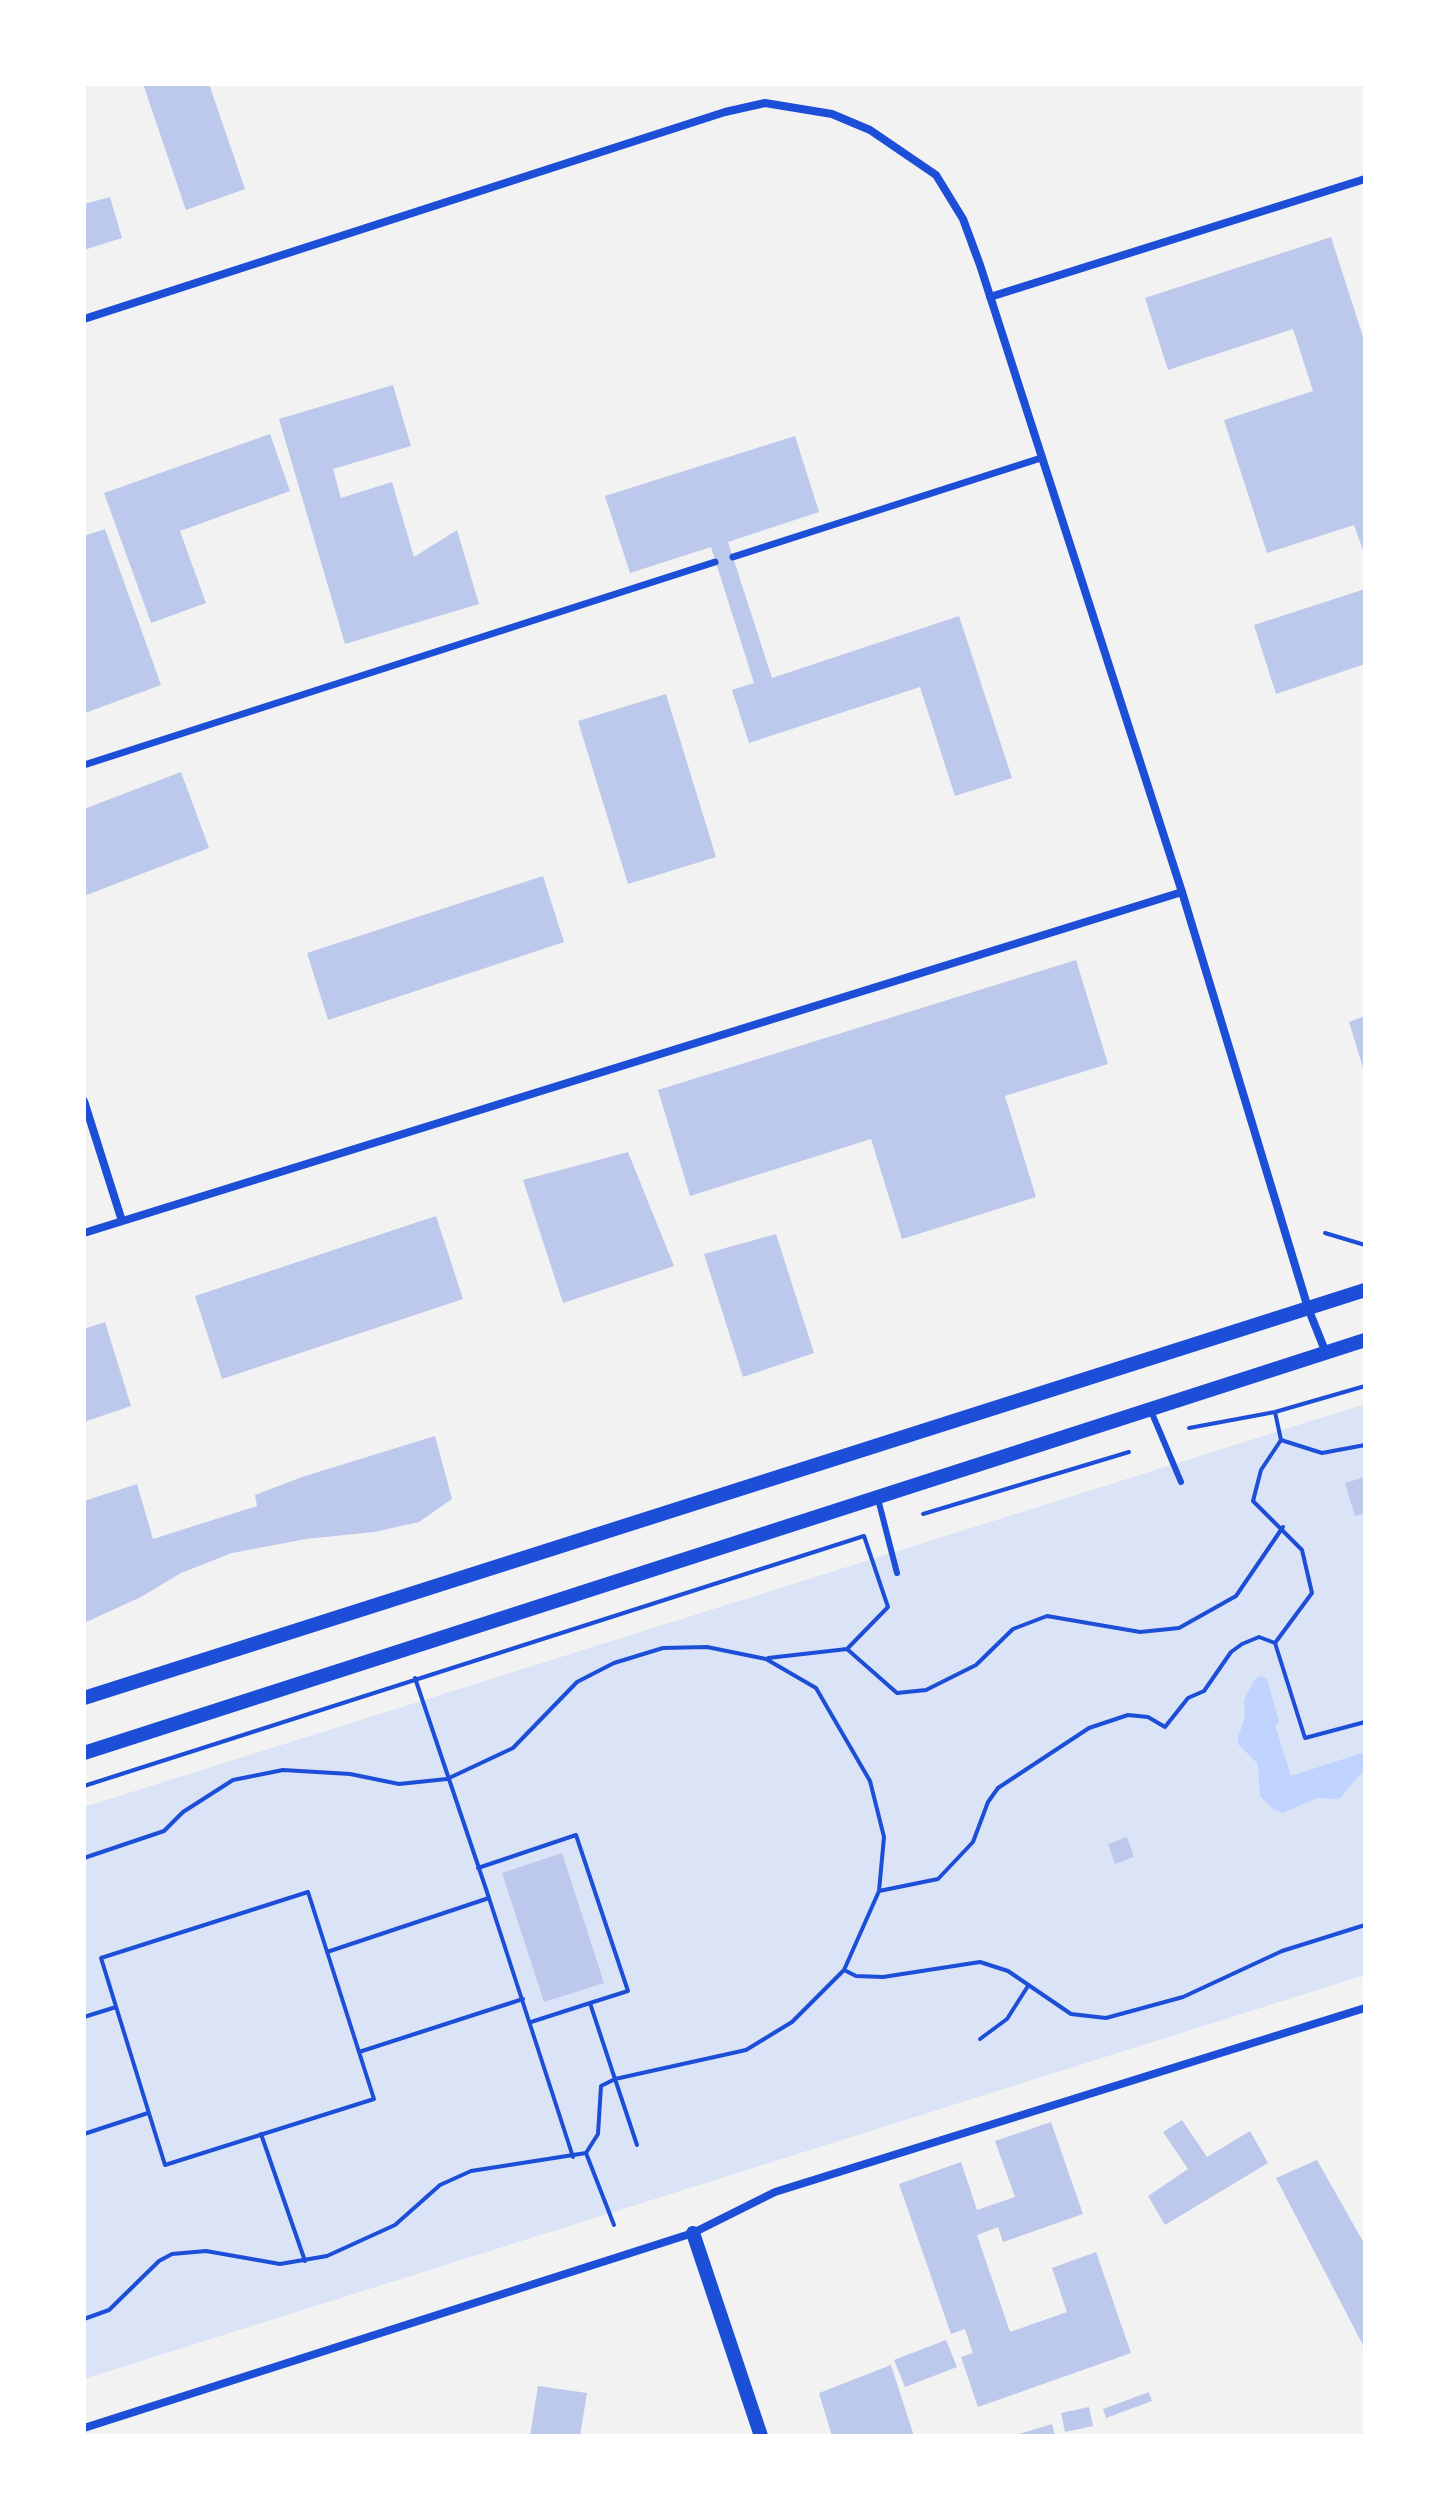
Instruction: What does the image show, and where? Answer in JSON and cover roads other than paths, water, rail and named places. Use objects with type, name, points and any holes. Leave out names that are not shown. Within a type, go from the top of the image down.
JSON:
[{"type":"street","points":[[84,319],[725,112],[765,103],[832,114],[870,130],[936,175],[963,219],[990,297],[1182,892],[1308,1308],[1326,1353]]},
{"type":"street","points":[[990,297],[1365,179]]},
{"type":"street","points":[[733,557],[1041,458]]},
{"type":"street","points":[[84,765],[715,562]]},
{"type":"street","points":[[84,1233],[1182,892]]},
{"type":"street","points":[[84,1101],[122,1221]]},
{"type":"street","points":[[84,1698],[1365,1290]]},
{"type":"street","points":[[84,1753],[1365,1340]]},
{"type":"street","points":[[84,2428],[693,2233],[775,2192],[1365,2008]]},
{"type":"street","points":[[693,2233],[761,2436]]},
{"type":"lane","points":[[1150,1410],[1181,1482]]},
{"type":"lane","points":[[878,1498],[897,1573]]},
{"type":"water","points":[[1261,1676],[1267,1679],[1279,1722],[1275,1725],[1291,1776],[1365,1752],[1365,1769],[1339,1799],[1317,1798],[1283,1813],[1272,1808],[1260,1796],[1258,1764],[1238,1744],[1238,1738],[1245,1716],[1244,1700],[1255,1679]]}]
